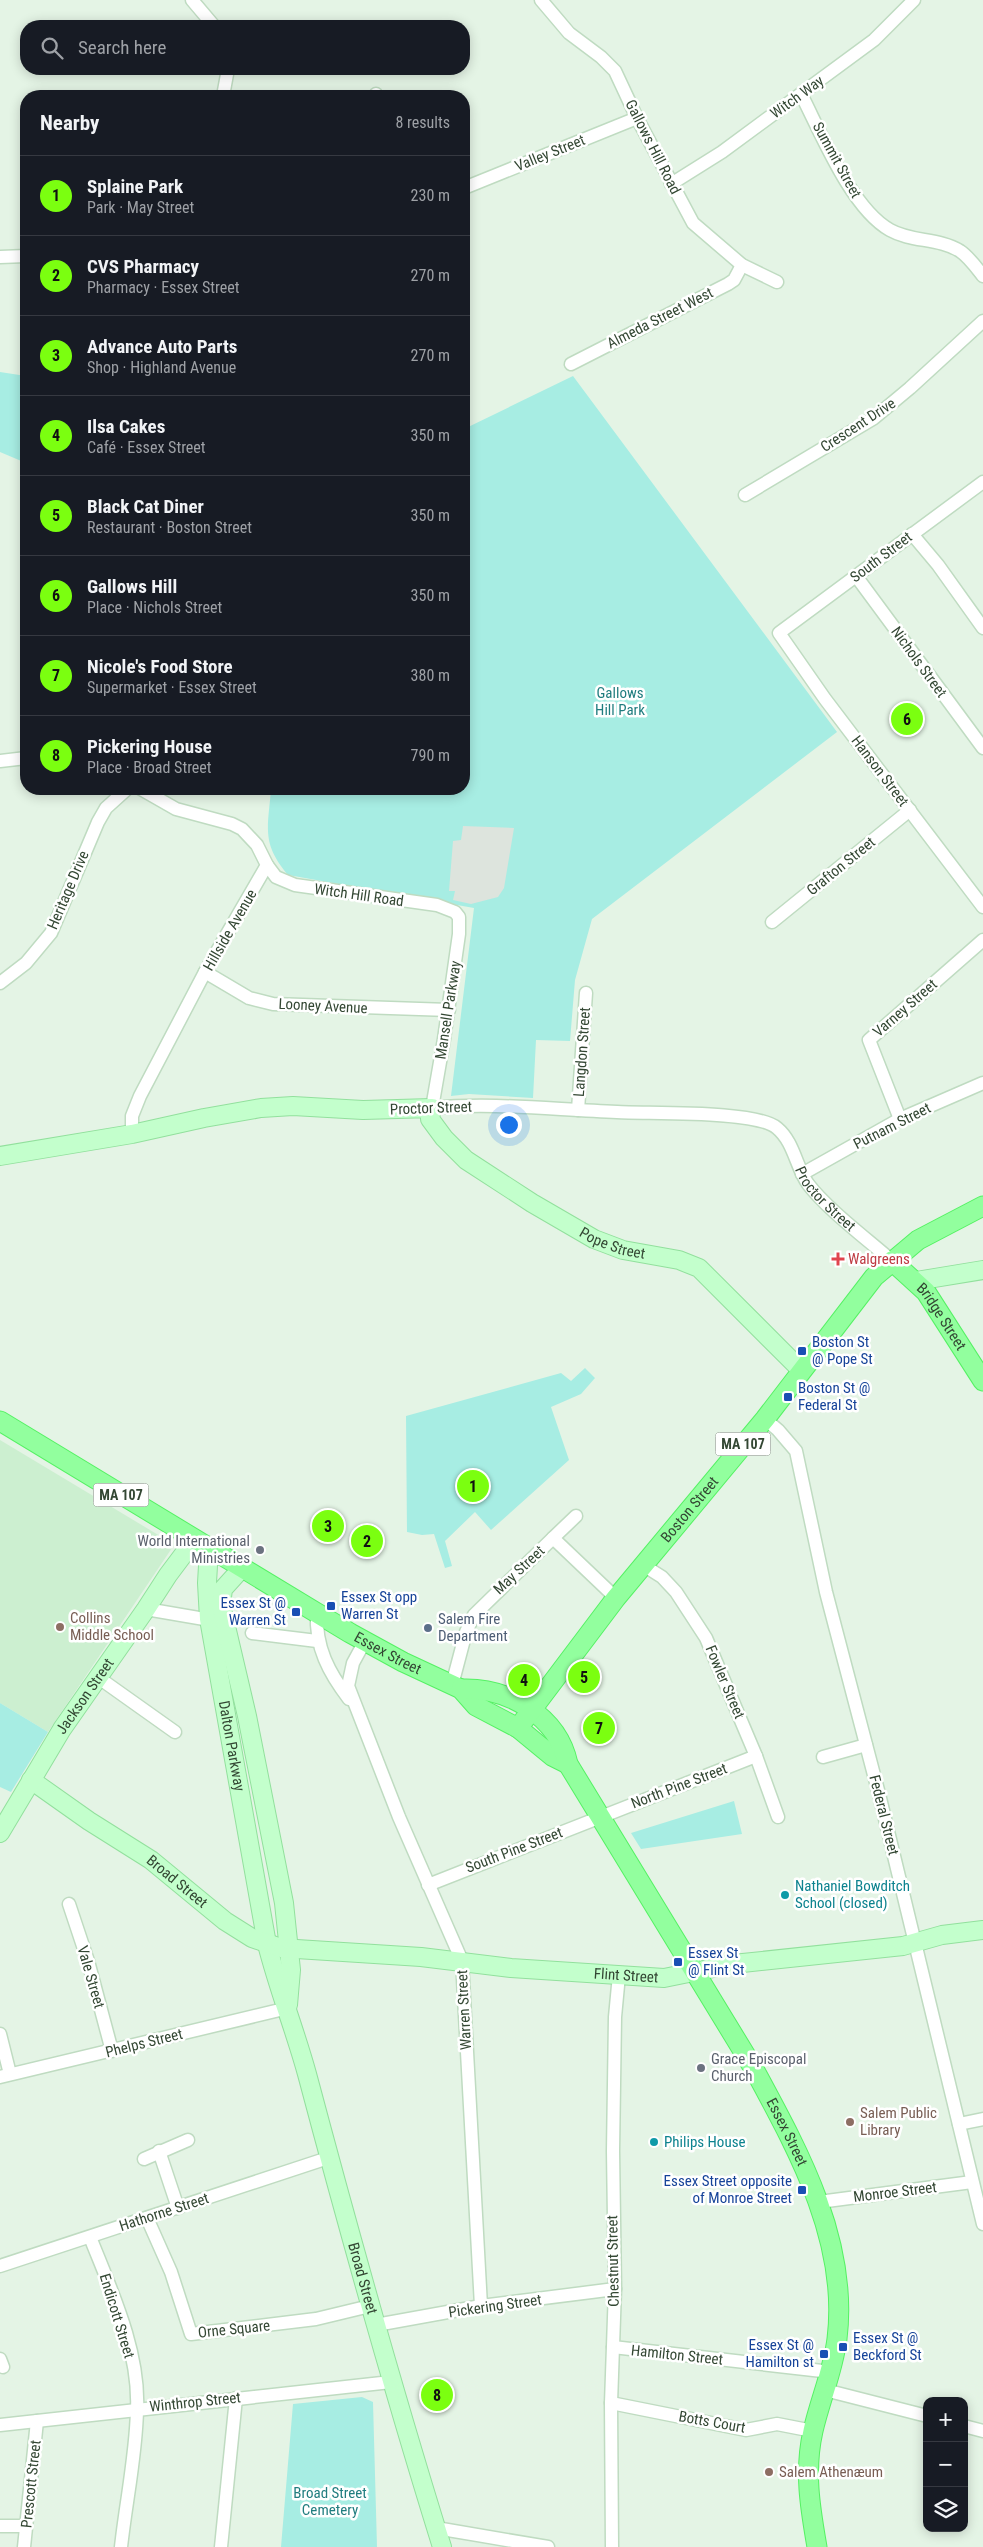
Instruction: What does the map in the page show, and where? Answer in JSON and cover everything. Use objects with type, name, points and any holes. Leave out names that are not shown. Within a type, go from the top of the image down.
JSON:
[{"type":"main road","name":"Boston Street","points":[[518,1728],[616,1598],[764,1419],[864,1289],[892,1261],[935,1230],[983,1206]]},
{"type":"main road","name":"Bridge Street","points":[[892,1261],[916,1281],[933,1303],[983,1381]]},
{"type":"main road","name":"MA 107","points":[[0,1421],[317,1613]]},
{"type":"main road","name":"Essex Street","points":[[317,1613],[403,1662],[457,1687],[476,1706],[518,1728],[552,1756],[568,1764]]},
{"type":"main road","name":"Essex Street","points":[[457,1687],[483,1688],[514,1699],[531,1709],[554,1731],[565,1747],[568,1764],[695,1972],[774,2107],[819,2202],[832,2246],[838,2299],[837,2338],[831,2372],[813,2431],[807,2470],[808,2490],[817,2547]]},
{"type":"street","name":"Gallows Hill Road","points":[[541,0],[569,33],[609,64],[621,80],[637,118],[693,224],[742,265],[776,282]]},
{"type":"street","name":"Witch Way","points":[[671,184],[722,152],[874,40],[914,0]]},
{"type":"street","points":[[199,2],[210,20]]},
{"type":"street","points":[[224,90],[227,75]]},
{"type":"street","name":"Summit Street","points":[[801,94],[842,172],[865,208],[880,223],[898,234],[958,250],[983,276]]},
{"type":"street","name":"Valley Street","points":[[470,186],[637,118]]},
{"type":"street","points":[[0,257],[20,256]]},
{"type":"street","name":"Almeda Street West","points":[[571,364],[728,284],[734,280],[742,265]]},
{"type":"street","name":"Crescent Drive","points":[[745,495],[874,418],[900,398],[983,321]]},
{"type":"street","name":"South Street","points":[[779,633],[983,482]]},
{"type":"street","points":[[912,534],[938,565],[983,628]]},
{"type":"street","name":"Nichols Street","points":[[856,576],[983,748]]},
{"type":"street","name":"Hanson Street","points":[[779,633],[983,907]]},
{"type":"street","points":[[0,761],[20,759]]},
{"type":"street","name":"Heritage Drive","points":[[0,983],[26,964],[51,932],[98,822],[106,808],[120,795]]},
{"type":"street","points":[[152,795],[176,809],[232,824],[242,829],[257,845],[267,865]]},
{"type":"street","name":"Grafton Street","points":[[772,922],[910,810]]},
{"type":"street","name":"Witch Hill Road","points":[[267,865],[276,877],[295,885],[437,905],[456,913]]},
{"type":"street","name":"Hillside Avenue","points":[[132,1134],[132,1116],[140,1096],[205,972],[267,865]]},
{"type":"street","name":"Mansell Parkway","points":[[432,1108],[459,934],[459,917],[456,913]]},
{"type":"street","name":"Varney Street","points":[[900,1119],[869,1040],[983,940]]},
{"type":"street","name":"Looney Avenue","points":[[205,972],[249,998],[273,1004],[448,1010]]},
{"type":"street","name":"Langdon Street","points":[[578,1110],[586,993]]},
{"type":"street","name":"Putnam Street","points":[[802,1174],[900,1119],[983,1083]]},
{"type":"street","name":"Proctor Street","points":[[0,1156],[132,1134],[261,1108],[293,1106],[363,1110],[471,1106],[719,1116],[767,1122],[777,1127],[784,1135],[802,1174],[816,1192],[892,1261]]},
{"type":"street","name":"Pope Street","points":[[432,1108],[430,1119],[455,1150],[532,1203],[612,1247],[679,1260],[699,1268],[801,1370]]},
{"type":"street","points":[[916,1281],[983,1270]]},
{"type":"street","name":"Federal Street","points":[[764,1419],[778,1430],[796,1451],[826,1592],[915,1943],[983,2224]]},
{"type":"street","name":"May Street","points":[[457,1687],[466,1632],[474,1615],[576,1516]]},
{"type":"street","name":"May Street","points":[[553,1538],[616,1598]]},
{"type":"street","name":"Jackson Street","points":[[0,1833],[62,1729],[168,1575],[202,1544]]},
{"type":"street","name":"Dalton Parkway","points":[[202,1544],[207,1583],[216,1620],[247,1716],[280,1885],[290,1949]]},
{"type":"street","name":"Fowler Street","points":[[643,1565],[662,1577],[676,1592],[706,1638],[756,1756],[778,1817]]},
{"type":"street","name":"Dalton Parkway","points":[[242,1568],[229,1581],[221,1595],[216,1620],[267,1944]]},
{"type":"street","points":[[146,1609],[216,1620]]},
{"type":"street","name":"Warren Street","points":[[317,1613],[317,1641],[331,1676],[354,1705]]},
{"type":"street","points":[[252,1634],[317,1641]]},
{"type":"street","name":"Warren Street","points":[[365,1641],[359,1649],[350,1671],[348,1686],[354,1705],[428,1885],[462,1962],[481,2306]]},
{"type":"street","points":[[98,1678],[175,1732]]},
{"type":"street","points":[[823,1757],[866,1746]]},
{"type":"street","name":"North Pine Street","points":[[601,1817],[756,1756]]},
{"type":"street","name":"Broad Street","points":[[31,1780],[89,1821],[151,1860],[225,1921],[252,1938],[267,1944],[276,1981],[288,2008],[391,2382],[442,2547]]},
{"type":"street","name":"South Pine Street","points":[[428,1885],[601,1817]]},
{"type":"street","name":"Vale Street","points":[[69,1904],[88,1962],[112,2051]]},
{"type":"street","name":"Flint Street","points":[[267,1944],[290,1949],[664,1978],[733,1964],[915,1943],[942,1935],[983,1930]]},
{"type":"street","name":"Broad Street","points":[[288,2008],[292,1970],[290,1949]]},
{"type":"street","name":"Chestnut Street","points":[[612,2547],[611,2403],[615,2289],[613,2141],[615,2017],[619,1975]]},
{"type":"street","name":"Phelps Street","points":[[5,2076],[288,2008]]},
{"type":"street","points":[[0,2034],[5,2076]]},
{"type":"street","points":[[959,2124],[983,2119]]},
{"type":"street","points":[[144,2159],[188,2140]]},
{"type":"street","points":[[159,2151],[178,2208]]},
{"type":"street","name":"Hathorne Street","points":[[0,2266],[328,2158]]},
{"type":"street","name":"Monroe Street","points":[[819,2202],[972,2182]]},
{"type":"street","name":"Orne Square","points":[[147,2218],[171,2272],[191,2334],[316,2319],[370,2306]]},
{"type":"street","name":"Endicott Street","points":[[90,2237],[127,2338],[137,2409],[121,2547]]},
{"type":"street","name":"Pickering Street","points":[[376,2326],[481,2306],[615,2289]]},
{"type":"street","name":"Hamilton Street","points":[[613,2347],[831,2372]]},
{"type":"street","name":"Winthrop Street","points":[[0,2425],[391,2382]]},
{"type":"street","points":[[825,2390],[923,2415]]},
{"type":"street","points":[[221,2547],[236,2398]]},
{"type":"street","name":"Botts Court","points":[[611,2403],[746,2430],[777,2424],[813,2431]]},
{"type":"street","name":"Prescott Street","points":[[24,2547],[37,2421]]},
{"type":"street","points":[[968,2427],[983,2431]]},
{"type":"street","points":[[0,2526],[26,2526]]},
{"type":"street","points":[[436,2528],[548,2547]]},
{"type":"shaded area","points":[[463,826],[514,828],[504,888],[498,897],[471,904],[453,900],[455,891],[449,891],[453,841],[461,840]]},
{"type":"shaded area","name":"Collins Middle School","points":[[0,1440],[170,1542],[172,1548],[48,1732],[0,1703]]},
{"type":"green space","points":[[0,372],[20,375],[20,460],[0,452]]},
{"type":"green space","name":"Gallows Hill Park","points":[[573,376],[837,732],[592,919],[575,980],[570,1041],[536,1040],[533,1098],[469,1094],[451,1096],[474,908],[288,875],[274,854],[268,835],[270,795],[470,795],[470,426]]},
{"type":"green space","points":[[585,1368],[595,1378],[581,1394],[551,1407],[569,1460],[491,1530],[475,1512],[445,1541],[452,1566],[445,1568],[434,1534],[422,1535],[407,1532],[406,1416],[561,1373],[571,1381]]},
{"type":"green space","points":[[0,1703],[48,1732],[11,1792],[0,1787]]},
{"type":"green space","points":[[734,1801],[742,1834],[641,1849],[631,1833]]},
{"type":"green space","name":"Broad Street Cemetery","points":[[362,2397],[373,2402],[377,2547],[281,2547],[293,2404]]},
{"type":"place","name":"Gallows Hill","points":[[907,719]]},
{"type":"place","name":"Walgreens","points":[[838,1259]]},
{"type":"place","name":"Boston St @ Pope St","points":[[802,1351]]},
{"type":"place","name":"Boston St @ Federal St","points":[[788,1397]]},
{"type":"place","name":"Splaine Park","points":[[473,1486]]},
{"type":"place","name":"Advance Auto Parts","points":[[328,1526]]},
{"type":"place","name":"CVS Pharmacy","points":[[367,1541]]},
{"type":"place","name":"World International Ministries","points":[[260,1550]]},
{"type":"place","name":"Essex St opp Warren St","points":[[331,1606]]},
{"type":"place","name":"Essex St @ Warren St","points":[[296,1612]]},
{"type":"place","name":"Collins Middle School","points":[[60,1627]]},
{"type":"place","name":"Salem Fire Department","points":[[428,1628]]},
{"type":"place","name":"Black Cat Diner","points":[[584,1677]]},
{"type":"place","name":"Ilsa Cakes","points":[[524,1680]]},
{"type":"place","name":"Nicole's Food Store","points":[[599,1728]]},
{"type":"place","name":"Nathaniel Bowditch School (closed)","points":[[785,1895]]},
{"type":"place","name":"Essex St @ Flint St","points":[[678,1962]]},
{"type":"place","name":"Grace Episcopal Church","points":[[701,2068]]},
{"type":"place","name":"Salem Public Library","points":[[850,2122]]},
{"type":"place","name":"Philips House","points":[[654,2142]]},
{"type":"place","name":"Essex Street opposite of Monroe Street","points":[[802,2190]]},
{"type":"place","name":"Essex St @ Beckford St","points":[[843,2347]]},
{"type":"place","name":"Essex St @ Hamilton st","points":[[824,2354]]},
{"type":"place","name":"Pickering House","points":[[437,2395]]},
{"type":"place","name":"Salem Athenæum","points":[[769,2472]]}]
